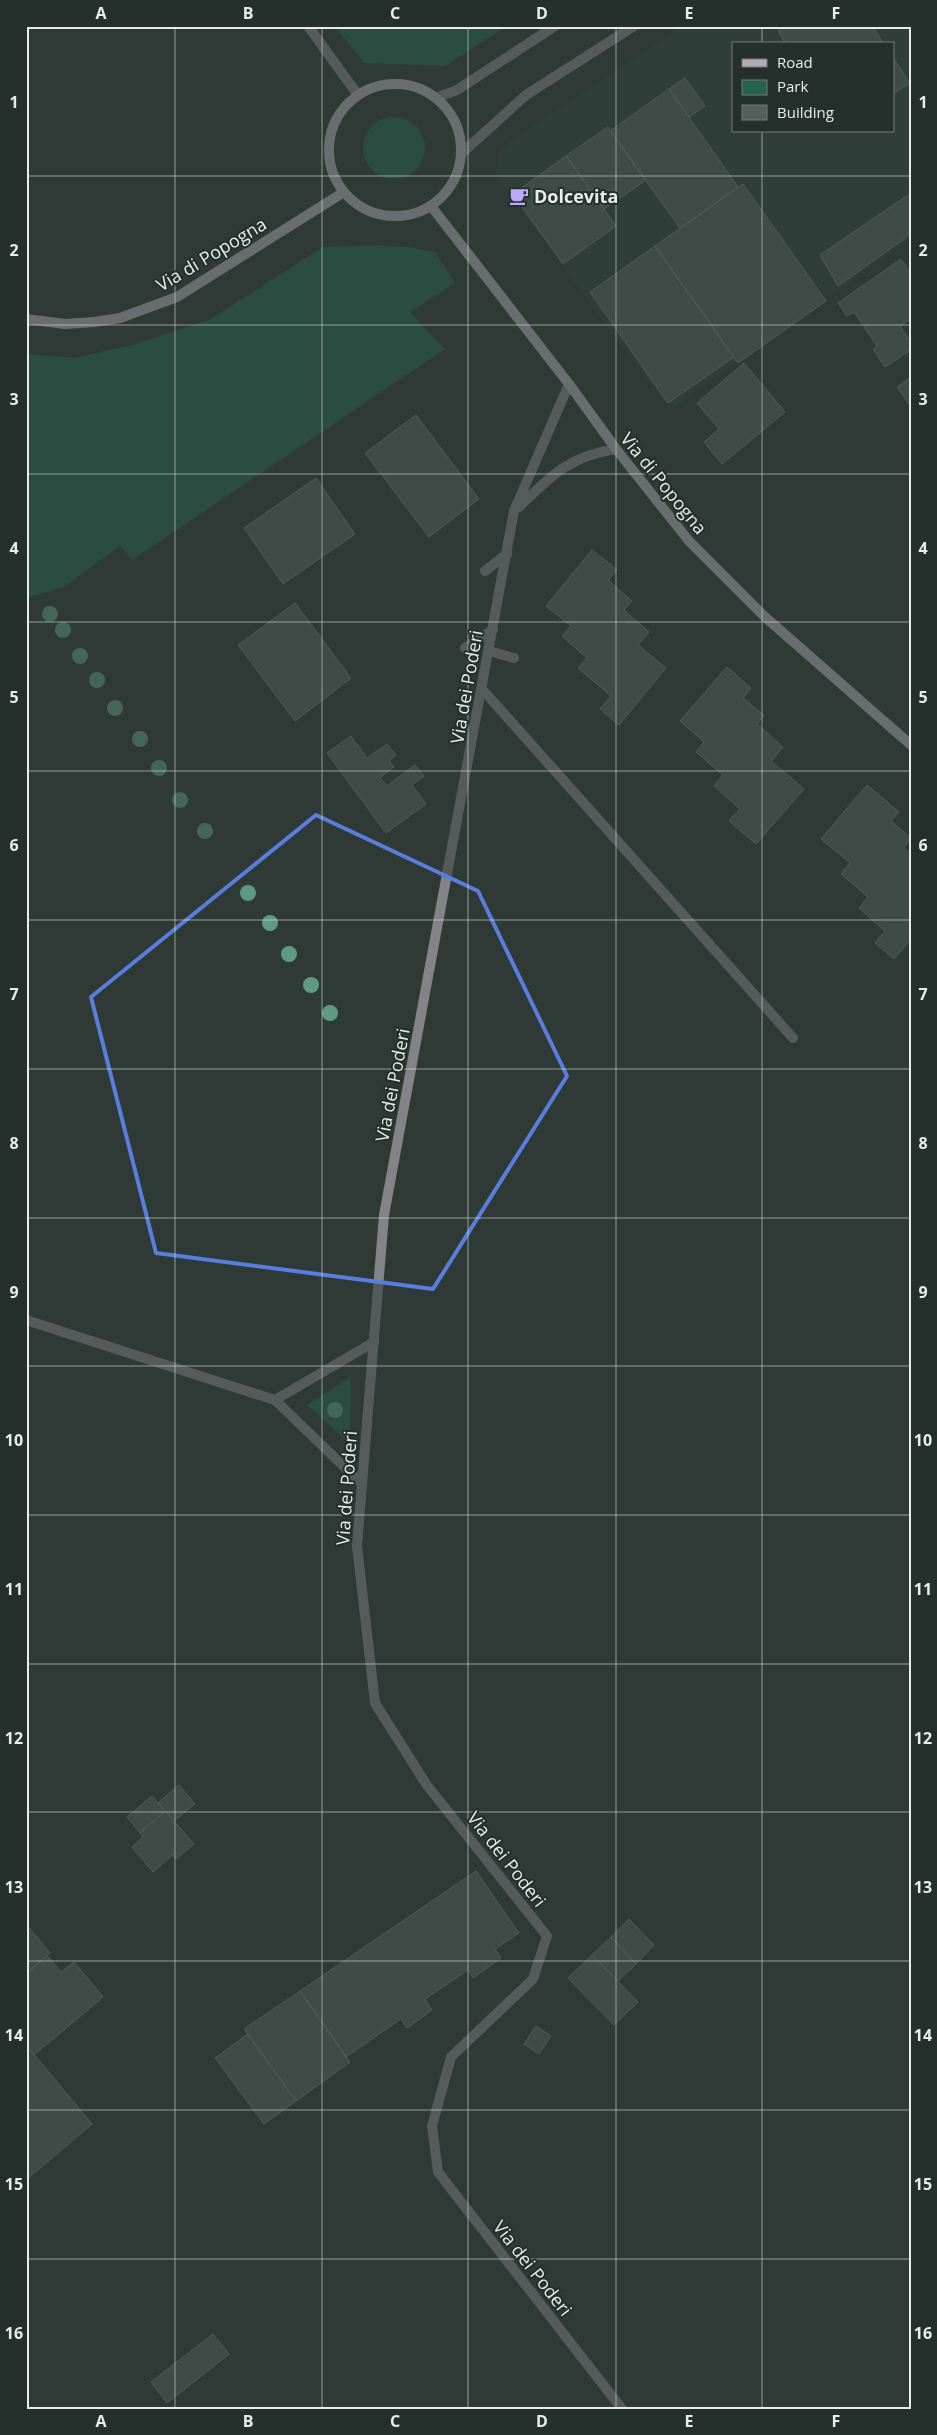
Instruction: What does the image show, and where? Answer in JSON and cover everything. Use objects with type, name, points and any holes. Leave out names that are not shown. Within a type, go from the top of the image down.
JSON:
[{"type":"main road","points":[[397,84],[418,88],[436,98],[444,105],[456,122],[462,152],[453,183],[431,206],[414,214],[384,215],[366,209],[344,192],[333,173],[329,151],[329,140],[342,110],[358,95],[376,86],[397,84]]},
{"type":"main road","name":"Via di Popogna","points":[[26,319],[65,324],[120,318],[177,297],[344,192]]},
{"type":"main road","name":"Via di Popogna","points":[[431,206],[569,384],[616,449],[689,541],[764,616],[911,745]]},
{"type":"street","points":[[308,26],[358,95]]},
{"type":"street","points":[[436,98],[457,90],[555,26]]},
{"type":"street","points":[[462,152],[526,94],[634,26]]},
{"type":"street","name":"Via dei Poderi","points":[[569,384],[514,511],[384,1214],[357,1546],[375,1703],[426,1784],[455,1818],[547,1936],[533,1980],[451,2057],[432,2126],[438,2172],[622,2409]]},
{"type":"street","points":[[514,511],[553,474],[578,458],[616,449]]},
{"type":"street","points":[[485,572],[507,554]]},
{"type":"street","points":[[465,648],[493,630]]},
{"type":"street","points":[[489,651],[514,658]]},
{"type":"street","points":[[482,689],[794,1038]]},
{"type":"street","points":[[26,1320],[275,1400],[362,1484]]},
{"type":"street","points":[[275,1400],[374,1342]]},
{"type":"highlighted area","points":[[316,815],[478,891],[567,1076],[433,1289],[156,1253],[91,997]]},
{"type":"shaded area","points":[[682,26],[911,26],[911,238],[670,410],[496,176],[498,154],[518,135]]},
{"type":"green space","points":[[335,26],[507,26],[445,66],[364,63]]},
{"type":"green space","points":[[388,117],[400,117],[416,126],[423,136],[425,148],[423,160],[416,170],[400,179],[388,179],[377,174],[368,165],[363,154],[363,142],[368,131],[377,122]]},
{"type":"green space","points":[[370,245],[408,247],[435,252],[455,283],[410,312],[445,349],[132,560],[120,546],[64,587],[26,598],[26,354],[74,358],[132,345],[209,320],[323,247]]},
{"type":"green space","points":[[351,1376],[350,1444],[307,1405]]},
{"type":"building","points":[[786,26],[872,26],[883,42],[785,42],[778,31]]},
{"type":"building","points":[[894,59],[910,83],[894,93]]},
{"type":"building","points":[[685,78],[705,106],[689,117],[669,89]]},
{"type":"building","points":[[669,89],[738,187],[680,228],[610,131]]},
{"type":"building","points":[[608,127],[646,180],[604,209],[566,156]]},
{"type":"building","points":[[566,156],[616,226],[563,264],[513,194]]},
{"type":"building","points":[[743,184],[826,301],[738,363],[655,246]]},
{"type":"building","points":[[911,193],[911,234],[838,286],[820,255]]},
{"type":"building","points":[[655,246],[734,357],[668,403],[590,292]]},
{"type":"building","points":[[901,259],[911,273],[911,319],[900,326],[911,342],[911,350],[885,367],[873,349],[877,346],[854,312],[847,316],[838,303]]},
{"type":"building","points":[[744,363],[785,412],[722,464],[704,442],[719,429],[697,403]]},
{"type":"building","points":[[911,377],[911,407],[897,387]]},
{"type":"building","points":[[416,415],[479,499],[429,537],[365,453]]},
{"type":"building","points":[[316,478],[355,534],[283,584],[244,528]]},
{"type":"building","points":[[592,550],[617,570],[608,580],[632,601],[624,610],[649,632],[638,645],[666,668],[619,725],[600,709],[611,696],[578,668],[587,658],[562,636],[571,626],[546,606]]},
{"type":"building","points":[[295,603],[351,678],[295,721],[238,645]]},
{"type":"building","points":[[727,667],[751,688],[743,698],[764,715],[757,724],[783,747],[771,761],[804,789],[756,844],[729,821],[740,809],[714,786],[723,775],[696,752],[704,742],[680,721]]},
{"type":"building","points":[[351,736],[367,758],[387,744],[396,755],[389,761],[394,767],[380,778],[387,786],[415,765],[424,776],[412,785],[426,804],[386,833],[327,753]]},
{"type":"building","points":[[867,785],[899,812],[891,821],[911,838],[904,848],[911,854],[911,939],[894,959],[875,943],[885,931],[859,908],[868,897],[841,874],[850,863],[821,839]]},
{"type":"building","points":[[179,1785],[195,1804],[174,1821],[158,1803]]},
{"type":"building","points":[[152,1796],[165,1811],[140,1833],[127,1817]]},
{"type":"building","points":[[165,1811],[194,1844],[176,1859],[173,1855],[153,1872],[132,1847],[143,1837],[140,1833]]},
{"type":"building","points":[[476,1871],[519,1933],[495,1949],[501,1958],[473,1978],[468,1970],[425,1999],[432,2010],[407,2028],[401,2019],[346,2057],[300,1991]]},
{"type":"building","points":[[629,1919],[654,1945],[636,1964],[611,1937]]},
{"type":"building","points":[[26,1924],[50,1953],[26,1974]]},
{"type":"building","points":[[611,1937],[636,1964],[618,1981],[592,1955]]},
{"type":"building","points":[[47,1955],[61,1972],[74,1962],[103,1997],[34,2055],[26,2045],[26,1974]]},
{"type":"building","points":[[592,1955],[638,2002],[614,2025],[568,1978]]},
{"type":"building","points":[[300,1991],[350,2062],[296,2101],[244,2029]]},
{"type":"building","points":[[536,2026],[551,2036],[539,2054],[524,2044]]},
{"type":"building","points":[[248,2034],[296,2101],[264,2124],[215,2058]]},
{"type":"building","points":[[26,2045],[92,2124],[26,2180]]},
{"type":"building","points":[[213,2334],[229,2354],[167,2403],[151,2382]]},
{"type":"place","name":"Dolcevita","points":[[519,196]]}]
